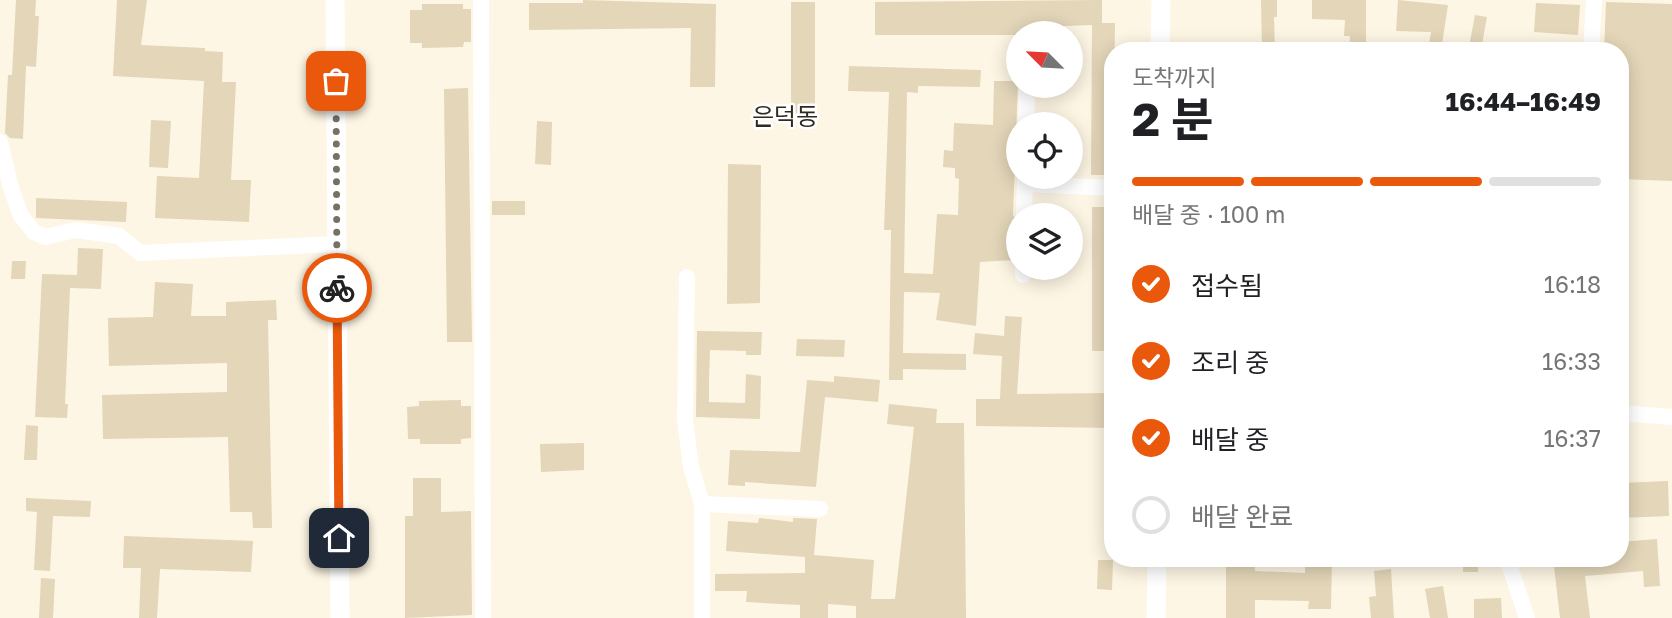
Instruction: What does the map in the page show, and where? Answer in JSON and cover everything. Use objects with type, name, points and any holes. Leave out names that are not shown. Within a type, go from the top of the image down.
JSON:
[{"type":"main road","points":[[335,0],[340,618]]},
{"type":"main road","points":[[1160,42],[1161,0]]},
{"type":"main road","points":[[1156,618],[1157,567]]},
{"type":"street","points":[[481,0],[483,618]]},
{"type":"street","points":[[1592,42],[1594,0]]},
{"type":"street","points":[[0,142],[21,216],[34,232],[45,237],[76,230],[119,236],[140,253],[337,244]]},
{"type":"street","points":[[1083,185],[1104,186]]},
{"type":"street","points":[[687,276],[685,420],[691,467],[702,504],[702,618]]},
{"type":"street","points":[[1629,413],[1672,417]]},
{"type":"street","points":[[702,504],[820,509]]},
{"type":"street","points":[[1510,567],[1527,618]]},
{"type":"building","points":[[16,0],[36,0],[35,16],[39,16],[36,67],[26,66],[23,139],[10,138],[5,133],[8,75],[12,75]]},
{"type":"building","points":[[117,0],[147,0],[141,45],[205,48],[205,51],[223,52],[222,82],[236,82],[231,180],[251,180],[249,222],[155,218],[157,176],[199,178],[204,81],[113,76]]},
{"type":"building","points":[[583,0],[716,4],[715,87],[690,87],[691,28],[529,30],[529,3],[583,3]]},
{"type":"building","points":[[1102,0],[1102,23],[1115,23],[1115,42],[1104,42],[1104,175],[1091,175],[1092,25],[1083,25],[1083,21],[1006,21],[1006,35],[875,35],[875,2]]},
{"type":"building","points":[[1261,0],[1277,0],[1275,42],[1262,42]]},
{"type":"building","points":[[1312,0],[1366,0],[1366,42],[1350,42],[1350,36],[1344,36],[1345,20],[1312,19]]},
{"type":"building","points":[[1398,0],[1448,5],[1442,42],[1429,42],[1431,32],[1396,31]]},
{"type":"building","points":[[791,2],[815,2],[815,113],[791,113]]},
{"type":"building","points":[[1606,2],[1672,4],[1672,181],[1629,179],[1629,42],[1604,42]]},
{"type":"building","points":[[1536,3],[1580,5],[1578,35],[1534,32]]},
{"type":"building","points":[[422,4],[463,4],[463,9],[471,9],[471,42],[464,42],[463,47],[422,48],[422,43],[410,43],[410,10],[422,10]]},
{"type":"building","points":[[1475,15],[1487,17],[1482,42],[1470,42]]},
{"type":"building","points":[[849,66],[981,70],[980,87],[918,86],[918,93],[907,92],[904,273],[933,274],[937,214],[958,215],[959,179],[955,178],[955,168],[943,167],[944,150],[953,151],[954,123],[993,125],[994,81],[1006,81],[1006,98],[1017,98],[1017,112],[1006,112],[1006,189],[1014,189],[1013,203],[1006,203],[1006,261],[980,262],[976,326],[936,320],[940,293],[904,292],[903,353],[966,354],[966,370],[903,369],[903,380],[889,380],[891,230],[884,230],[889,92],[848,91]]},
{"type":"building","points":[[468,88],[472,342],[447,342],[444,89]]},
{"type":"building","points":[[151,120],[171,121],[168,168],[149,167]]},
{"type":"building","points":[[537,121],[552,122],[551,165],[535,164]]},
{"type":"building","points":[[728,164],[761,165],[760,303],[727,304]]},
{"type":"building","points":[[36,198],[127,202],[126,222],[36,218]]},
{"type":"building","points":[[492,201],[525,201],[525,215],[492,215]]},
{"type":"building","points":[[1092,207],[1104,207],[1104,351],[1092,351]]},
{"type":"building","points":[[78,248],[103,249],[101,289],[70,288],[65,404],[68,404],[67,418],[35,417],[42,274],[77,275]]},
{"type":"building","points":[[12,261],[26,261],[25,279],[11,279]]},
{"type":"building","points":[[155,282],[193,284],[191,316],[226,316],[226,302],[276,300],[277,320],[268,320],[272,528],[253,528],[252,512],[230,512],[228,437],[103,439],[102,395],[227,392],[227,363],[109,366],[108,318],[153,317]]},
{"type":"building","points":[[1005,316],[1022,317],[1017,394],[1104,393],[1104,428],[976,426],[976,399],[1000,399],[1002,356],[973,354],[975,333],[1004,336]]},
{"type":"building","points":[[697,331],[762,332],[761,355],[746,355],[746,351],[710,350],[709,378],[709,402],[745,403],[746,374],[761,376],[760,419],[696,417]]},
{"type":"building","points":[[797,339],[845,340],[844,357],[796,356]]},
{"type":"building","points":[[834,376],[880,380],[878,402],[825,397],[816,487],[745,482],[745,486],[728,485],[730,450],[800,452],[807,380],[834,382]]},
{"type":"building","points":[[461,400],[461,406],[471,406],[471,438],[461,439],[461,444],[420,444],[420,439],[408,439],[407,407],[419,406],[419,401]]},
{"type":"building","points":[[889,404],[937,409],[936,423],[964,423],[966,618],[856,618],[856,606],[828,604],[828,618],[800,618],[800,605],[746,602],[747,591],[715,591],[715,574],[805,573],[805,557],[726,551],[728,521],[758,523],[759,518],[793,522],[793,518],[817,519],[814,555],[874,560],[871,599],[895,599],[914,427],[887,424]]},
{"type":"building","points":[[26,425],[38,426],[37,460],[24,460]]},
{"type":"building","points":[[584,443],[584,470],[541,472],[540,444]]},
{"type":"building","points":[[413,478],[441,478],[441,512],[471,511],[472,615],[405,618],[405,516],[413,516]]},
{"type":"building","points":[[1668,481],[1669,516],[1629,518],[1629,483]]},
{"type":"building","points":[[26,498],[91,501],[90,517],[53,516],[50,571],[34,570],[37,512],[26,511]]},
{"type":"building","points":[[124,536],[253,541],[251,572],[160,569],[157,618],[139,618],[141,568],[123,568]]},
{"type":"building","points":[[1657,539],[1660,586],[1644,587],[1643,571],[1585,576],[1590,618],[1560,618],[1554,567],[1629,567],[1629,541]]},
{"type":"building","points":[[1098,560],[1104,560],[1104,567],[1113,567],[1112,590],[1097,589]]},
{"type":"building","points":[[1226,567],[1255,567],[1255,571],[1305,573],[1305,567],[1332,567],[1331,609],[1308,609],[1309,601],[1255,600],[1255,618],[1226,618]]},
{"type":"building","points":[[1463,567],[1478,567],[1478,572],[1463,572]]},
{"type":"building","points":[[1391,569],[1394,618],[1371,618],[1369,597],[1376,596],[1374,571]]},
{"type":"building","points":[[41,578],[55,579],[53,618],[39,618]]},
{"type":"building","points":[[1443,586],[1448,618],[1430,618],[1425,589]]},
{"type":"building","points":[[1501,598],[1502,618],[1474,618],[1474,599]]},
{"type":"way so far","points":[[336,81],[337,288]]},
{"type":"district","name":"은덕동","points":[[785,117]]},
{"type":"route","points":[[337,288],[339,538]]}]
